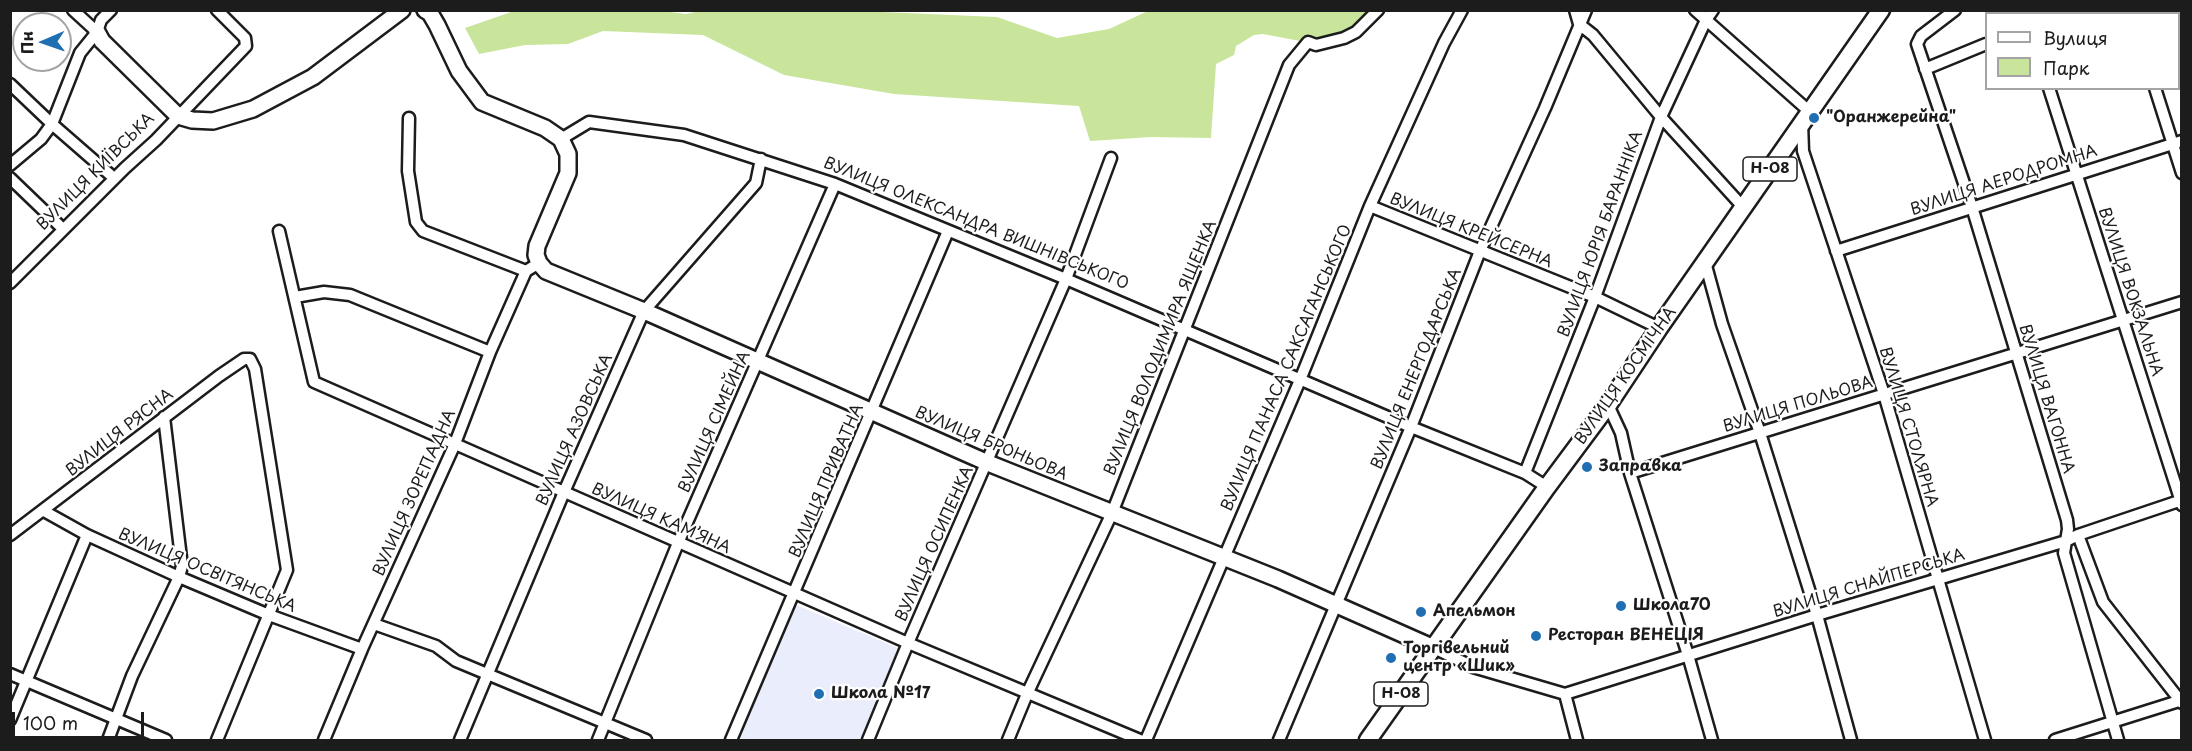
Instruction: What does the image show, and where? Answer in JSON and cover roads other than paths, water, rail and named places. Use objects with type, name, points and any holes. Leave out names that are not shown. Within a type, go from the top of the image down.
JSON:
[{"type":"main road","name":"ВУЛИЦЯ КОСМІЧНА","points":[[1368,741],[1608,405],[1659,328],[1881,10]]},
{"type":"street","points":[[73,10],[178,116],[246,46],[245,38],[217,10]]},
{"type":"street","points":[[10,165],[40,139],[52,124],[80,53],[97,32],[101,20],[111,10]]},
{"type":"street","name":"ВУЛИЦЯ КИЇВСЬКА","points":[[10,283],[178,116],[192,120],[213,121],[253,109],[313,77],[402,10]]},
{"type":"street","points":[[425,10],[430,13],[437,25],[459,71],[482,102],[545,128],[561,139],[568,154],[568,173],[537,246],[532,267]]},
{"type":"street","name":"ВУЛИЦЯ ВОЛОДИМИРА ЯЩЕНКА","points":[[1008,741],[1027,694],[1112,513],[1289,65],[1308,42],[1316,45],[1344,38],[1356,32],[1378,10]]},
{"type":"street","name":"ВУЛИЦЯ ПАНАСА САКСАГАНСЬКОГО","points":[[1146,741],[1300,380],[1370,206],[1444,43],[1462,10]]},
{"type":"street","points":[[1575,10],[1579,24],[1593,35],[1620,65],[1661,117],[1743,207]]},
{"type":"street","name":"ВУЛИЦЯ ЕНЕРГОДАРСЬКА","points":[[1279,741],[1411,427],[1479,251],[1545,108],[1586,10]]},
{"type":"street","points":[[1695,10],[1709,15],[1806,118]]},
{"type":"street","name":"ВУЛИЦЯ ВАГОННА","points":[[1955,10],[1918,40],[1917,44],[1972,207],[2067,520],[2068,529],[2064,553],[2118,741]]},
{"type":"street","name":"ВУЛИЦЯ ЮРІЯ БАРАННІКА","points":[[1525,473],[1595,297],[1661,117],[1709,15]]},
{"type":"street","points":[[1925,69],[1985,44]]},
{"type":"street","points":[[10,84],[114,178]]},
{"type":"street","name":"ВУЛИЦЯ ВОКЗАЛЬНА","points":[[2050,90],[2181,502]]},
{"type":"street","points":[[2156,90],[2177,142],[2181,173]]},
{"type":"street","name":"ВУЛИЦЯ БРОНЬОВА","points":[[409,118],[408,171],[416,222],[423,231],[546,271],[644,311],[988,463],[1337,604],[1434,648]]},
{"type":"street","name":"ВУЛИЦЯ СТОЛЯРНА","points":[[1806,118],[1803,151],[1884,394],[1985,741]]},
{"type":"street","name":"ВУЛИЦЯ ОЛЕКСАНДРА ВИШНІВСЬКОГО","points":[[561,139],[589,122],[684,135],[835,184],[1525,473],[1548,487]]},
{"type":"street","name":"ВУЛИЦЯ АЕРОДРОМНА","points":[[1836,251],[2177,142]]},
{"type":"street","name":"ВУЛИЦЯ ОСИПЕНКА","points":[[868,741],[908,643],[1066,279],[1111,158]]},
{"type":"street","name":"ВУЛИЦЯ АЗОВСЬКА","points":[[460,741],[564,492],[644,311],[756,183],[761,159]]},
{"type":"street","points":[[10,178],[63,229]]},
{"type":"street","name":"ВУЛИЦЯ СІМЕЙНА","points":[[598,741],[678,543],[835,184]]},
{"type":"street","name":"ВУЛИЦЯ КРЕЙСЕРНА","points":[[1370,206],[1595,297],[1659,328]]},
{"type":"street","name":"ВУЛИЦЯ КАМ’ЯНА","points":[[279,231],[314,382],[454,446],[1140,741]]},
{"type":"street","name":"ВУЛИЦЯ ПРИВАТНА","points":[[731,741],[948,231]]},
{"type":"street","points":[[1705,262],[1722,324],[1760,433],[1817,615],[1851,741]]},
{"type":"street","name":"ВУЛИЦЯ ЗОРЕПАДНА","points":[[324,741],[362,649],[454,446],[490,352],[532,267]]},
{"type":"street","points":[[295,297],[324,292],[350,295],[490,352]]},
{"type":"street","name":"ВУЛИЦЯ ПОЛЬОВА","points":[[1630,473],[2181,302]]},
{"type":"street","name":"ВУЛИЦЯ РЯСНА","points":[[10,535],[164,417],[244,359],[250,359],[255,369],[287,570],[269,615]]},
{"type":"street","points":[[1608,405],[1621,433],[1630,473],[1688,655],[1712,741]]},
{"type":"street","points":[[108,741],[132,676],[179,577],[182,557],[164,417]]},
{"type":"street","name":"ВУЛИЦЯ СНАЙПЕРСЬКА","points":[[1564,694],[1817,615],[2066,541],[2078,535],[2181,502]]},
{"type":"street","name":"ВУЛИЦЯ ОСВІТЯНСЬКА","points":[[44,511],[87,535],[179,577],[269,615],[362,649]]},
{"type":"street","points":[[10,720],[87,535]]},
{"type":"street","points":[[2055,741],[2181,701],[2103,602],[2078,535]]},
{"type":"street","points":[[217,741],[269,615]]},
{"type":"street","points":[[374,624],[436,646],[456,661],[646,741]]},
{"type":"street","points":[[1434,648],[1473,667],[1564,694],[1577,741]]},
{"type":"street","points":[[10,674],[166,741]]},
{"type":"place","name":"\"Оранжерейна\"","points":[[1814,118]]},
{"type":"place","name":"Заправка","points":[[1587,467]]},
{"type":"place","name":"Школа70","points":[[1621,606]]},
{"type":"place","name":"Апельмон","points":[[1421,612]]},
{"type":"place","name":"Ресторан ВЕНЕЦІЯ","points":[[1536,636]]},
{"type":"place","name":"Торгівельний центр «Шик»","points":[[1391,658]]},
{"type":"place","name":"Школа №17","points":[[819,694]]}]
